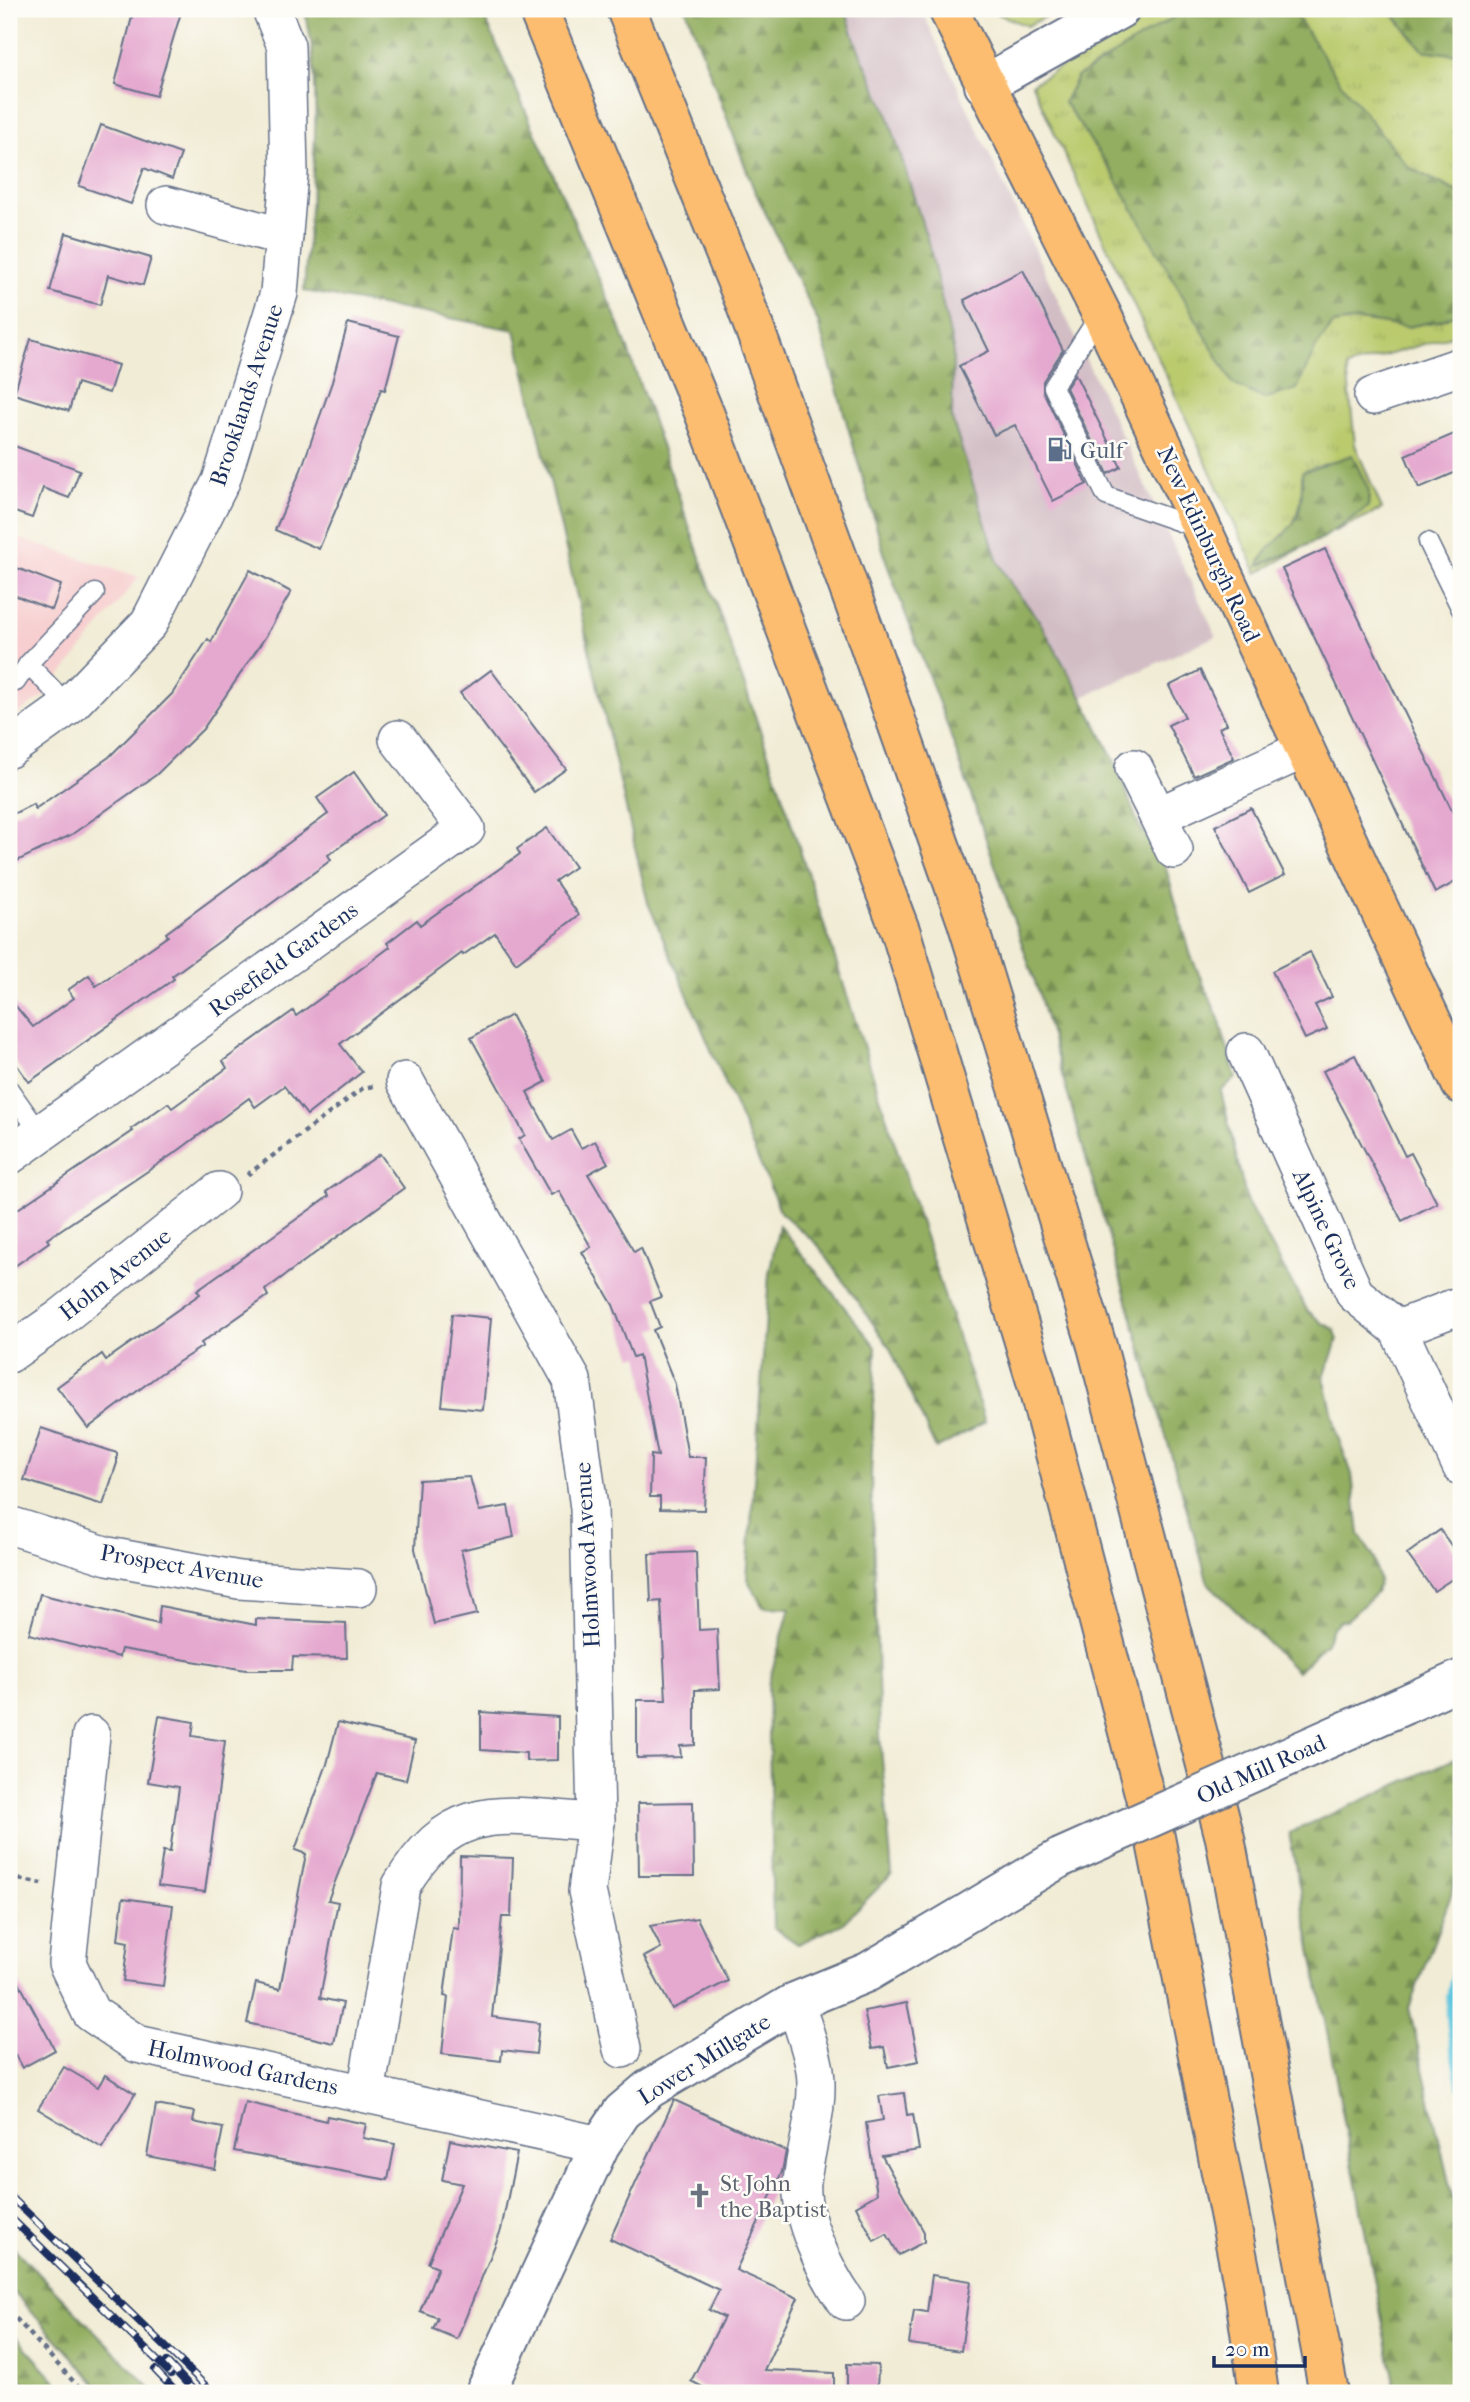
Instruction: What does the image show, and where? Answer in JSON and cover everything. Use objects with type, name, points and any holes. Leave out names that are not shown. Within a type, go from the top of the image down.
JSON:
[{"type":"main road","points":[[538,9],[705,415],[901,933],[1036,1381],[1153,1827],[1243,2284],[1259,2393]]},
{"type":"main road","points":[[626,9],[744,300],[885,688],[967,922],[1097,1346],[1225,1838],[1329,2393]]},
{"type":"main road","name":"New Edinburgh Road","points":[[948,9],[1101,313],[1461,1084]]},
{"type":"street","name":"Brooklands Avenue","points":[[9,749],[69,706],[149,623],[220,481],[279,293],[289,173],[286,46],[271,9]]},
{"type":"street","points":[[984,85],[1121,9]]},
{"type":"street","points":[[166,205],[284,237]]},
{"type":"street","points":[[1373,396],[1461,366]]},
{"type":"street","name":"Rosefield Gardens","points":[[9,1156],[466,829],[398,739]]},
{"type":"street","points":[[1158,816],[1305,749]]},
{"type":"street","points":[[1134,768],[1174,850]]},
{"type":"street","name":"Alpine Grove","points":[[1246,1052],[1355,1294],[1398,1329]]},
{"type":"street","name":"Holmwood Avenue","points":[[405,1081],[572,1380],[589,1508],[596,1822],[587,1891],[622,2049]]},
{"type":"street","name":"Holm Avenue","points":[[9,1354],[59,1319],[219,1191]]},
{"type":"street","points":[[1461,1305],[1398,1329],[1461,1466]]},
{"type":"street","name":"Prospect Avenue","points":[[9,1525],[108,1556],[239,1580],[358,1588]]},
{"type":"street","name":"Old Mill Road","points":[[1060,1857],[1461,1679]]},
{"type":"street","name":"Holmwood Gardens","points":[[91,1735],[66,1963],[91,2013],[137,2044],[600,2144]]},
{"type":"street","points":[[366,2093],[401,1886],[414,1863],[437,1839],[464,1822],[489,1816],[596,1822]]},
{"type":"street","name":"Lower Millgate","points":[[485,2393],[600,2144],[622,2112],[649,2089],[796,2002],[868,1972],[1060,1857]]},
{"type":"street","points":[[796,2002],[815,2071],[813,2128],[802,2184],[813,2235],[826,2272],[846,2301]]},
{"type":"lane","points":[[1101,313],[1053,387],[1106,496],[1203,530]]},
{"type":"lane","points":[[1428,542],[1461,609]]},
{"type":"lane","points":[[9,678],[16,682],[28,664],[95,593]]},
{"type":"lane","points":[[28,664],[69,706]]},
{"type":"lane","points":[[9,1089],[40,1133]]},
{"type":"path","points":[[254,1171],[363,1088],[405,1081]]},
{"type":"path","points":[[9,2311],[84,2393]]},
{"type":"shaded area","points":[[801,9],[921,9],[1216,636],[1048,713]]},
{"type":"shaded area","points":[[9,535],[139,577],[45,695],[9,720]]},
{"type":"green space","points":[[304,9],[481,9],[620,327],[779,785],[985,1422],[936,1449],[890,1348],[818,1245],[781,1213],[648,903],[515,330],[304,291],[315,110],[311,40]]},
{"type":"green space","points":[[686,9],[845,9],[857,46],[886,109],[929,245],[953,348],[952,419],[998,562],[1014,589],[1037,617],[1114,760],[1139,826],[1161,851],[1191,956],[1219,1019],[1236,1078],[1221,1091],[1247,1202],[1307,1310],[1334,1329],[1338,1339],[1324,1377],[1338,1437],[1352,1474],[1359,1534],[1374,1558],[1379,1580],[1376,1593],[1347,1620],[1340,1621],[1332,1628],[1326,1643],[1297,1672],[1208,1583],[1039,994],[947,725],[888,567],[818,322],[753,187]]},
{"type":"green space","points":[[986,9],[1060,9],[1027,26]]},
{"type":"green space","points":[[1159,9],[1187,9],[1077,77],[1064,102],[1112,172],[1296,389],[1315,349],[1333,324],[1358,320],[1407,327],[1442,320],[1461,312],[1461,333],[1347,367],[1355,445],[1382,509],[1333,532],[1368,507],[1369,491],[1352,456],[1302,472],[1297,516],[1290,528],[1266,553],[1259,566],[1309,544],[1257,573],[1032,84]]},
{"type":"green space","points":[[1187,9],[1292,9],[1340,82],[1408,167],[1461,194],[1461,312],[1442,320],[1407,327],[1358,320],[1333,324],[1315,349],[1297,389],[1264,399],[1233,384],[1112,172],[1064,102],[1077,77]]},
{"type":"green space","points":[[1292,9],[1389,9],[1423,50],[1461,55],[1461,194],[1408,167],[1340,82]]},
{"type":"green space","points":[[1389,9],[1461,9],[1461,55],[1423,50]]},
{"type":"green space","points":[[1352,455],[1369,491],[1368,507],[1323,538],[1258,566],[1265,553],[1290,528],[1297,516],[1302,472]]},
{"type":"green space","points":[[779,1225],[876,1347],[871,1476],[880,1736],[892,1874],[842,1924],[798,1944],[773,1927],[768,1685],[790,1608],[763,1607],[747,1579],[769,1274]]},
{"type":"green space","points":[[1461,1756],[1461,1868],[1409,2008],[1461,2235],[1461,2393],[1396,2393],[1289,1833]]},
{"type":"green space","points":[[9,2243],[155,2393],[107,2393],[97,2384],[9,2287]]},
{"type":"green space","points":[[9,2329],[67,2393],[33,2393],[9,2365]]},
{"type":"building","points":[[134,9],[182,9],[156,96],[115,84]]},
{"type":"building","points":[[101,125],[181,154],[172,179],[144,168],[131,204],[79,186]]},
{"type":"building","points":[[66,233],[151,258],[143,285],[108,275],[100,305],[50,291]]},
{"type":"building","points":[[1023,270],[1063,350],[1043,381],[1043,391],[1087,484],[1053,501],[1015,425],[994,435],[959,366],[989,351],[964,300]]},
{"type":"building","points":[[348,323],[399,336],[385,390],[381,389],[349,479],[319,549],[275,530],[301,470],[332,382]]},
{"type":"building","points":[[31,339],[118,365],[109,393],[77,383],[69,411],[14,394]]},
{"type":"building","points":[[1075,374],[1121,467],[1108,474],[1066,388]]},
{"type":"building","points":[[1461,431],[1461,470],[1419,488],[1405,455]]},
{"type":"building","points":[[9,444],[80,470],[69,498],[43,488],[32,518],[9,510]]},
{"type":"building","points":[[1325,549],[1461,829],[1461,879],[1435,893],[1282,569]]},
{"type":"building","points":[[9,565],[61,585],[52,610],[9,593]]},
{"type":"building","points":[[250,570],[291,592],[266,636],[203,729],[156,775],[71,835],[9,865],[9,816],[33,804],[35,809],[109,757],[172,694],[208,639],[211,642]]},
{"type":"building","points":[[491,670],[566,769],[534,792],[460,693]]},
{"type":"building","points":[[1200,670],[1227,724],[1219,728],[1234,758],[1194,776],[1168,725],[1185,717],[1169,686]]},
{"type":"building","points":[[354,772],[384,815],[328,855],[331,860],[172,976],[174,979],[29,1082],[9,1054],[9,998],[33,1027],[74,998],[68,990],[89,975],[96,986],[168,936],[166,933],[328,814],[317,798]]},
{"type":"building","points":[[1251,808],[1285,875],[1249,893],[1215,826]]},
{"type":"building","points":[[547,828],[575,867],[555,881],[579,915],[516,963],[495,933],[463,955],[462,953],[340,1044],[362,1072],[307,1115],[284,1086],[255,1107],[249,1098],[179,1150],[47,1239],[49,1242],[9,1270],[9,1215],[133,1131],[131,1129],[168,1103],[172,1108],[227,1068],[223,1061],[293,1011],[296,1016],[390,947],[387,943],[417,920],[420,925],[520,854],[517,849]]},
{"type":"building","points":[[1310,952],[1332,997],[1315,1005],[1327,1029],[1305,1039],[1272,971]]},
{"type":"building","points":[[511,1015],[546,1082],[527,1092],[553,1140],[571,1130],[581,1148],[595,1141],[608,1163],[588,1174],[634,1252],[641,1248],[661,1297],[650,1301],[660,1327],[653,1330],[675,1384],[688,1457],[706,1457],[704,1510],[660,1509],[660,1497],[650,1497],[651,1455],[658,1456],[639,1355],[633,1357],[613,1305],[582,1252],[591,1247],[559,1191],[551,1195],[519,1139],[525,1135],[471,1038]]},
{"type":"building","points":[[1355,1055],[1405,1156],[1411,1153],[1437,1203],[1402,1221],[1323,1071]]},
{"type":"building","points":[[380,1154],[404,1188],[265,1290],[268,1296],[201,1343],[203,1346],[160,1374],[88,1428],[57,1387],[102,1354],[106,1360],[200,1294],[197,1290],[329,1196],[326,1192]]},
{"type":"building","points":[[452,1314],[491,1318],[483,1410],[442,1406]]},
{"type":"building","points":[[41,1428],[117,1453],[117,1463],[103,1505],[24,1480]]},
{"type":"building","points":[[470,1477],[479,1511],[508,1506],[514,1537],[461,1550],[477,1614],[434,1624],[415,1549],[419,1480]]},
{"type":"building","points":[[1440,1530],[1461,1559],[1461,1573],[1434,1591],[1407,1554]]},
{"type":"building","points":[[696,1552],[699,1630],[717,1629],[720,1689],[695,1690],[695,1745],[680,1746],[681,1757],[637,1758],[637,1700],[666,1700],[661,1601],[651,1602],[649,1554]]},
{"type":"building","points":[[40,1594],[158,1624],[160,1606],[256,1625],[256,1619],[346,1623],[347,1658],[293,1657],[292,1670],[246,1670],[121,1649],[119,1657],[29,1634]]},
{"type":"building","points":[[481,1712],[558,1717],[558,1760],[526,1761],[526,1753],[481,1750]]},
{"type":"building","points":[[159,1716],[194,1722],[192,1736],[225,1741],[205,1892],[158,1886],[163,1851],[170,1852],[179,1787],[148,1782]]},
{"type":"building","points":[[338,1722],[415,1741],[406,1780],[377,1773],[328,1900],[338,1902],[320,1998],[343,2003],[334,2043],[247,2023],[256,1983],[280,1989],[306,1854],[295,1850],[327,1764]]},
{"type":"building","points":[[693,1802],[694,1876],[639,1876],[638,1803]]},
{"type":"building","points":[[460,1856],[513,1858],[511,1917],[502,1917],[492,2017],[539,2023],[536,2054],[502,2050],[501,2061],[442,2054],[448,1997],[444,1996],[453,1928],[459,1929]]},
{"type":"building","points":[[123,1898],[173,1905],[163,1986],[123,1981],[128,1942],[118,1940]]},
{"type":"building","points":[[697,1918],[728,1981],[672,2009],[644,1957],[661,1948],[650,1926]]},
{"type":"building","points":[[9,1964],[55,2050],[22,2068],[9,2044]]},
{"type":"building","points":[[907,2003],[919,2061],[888,2067],[884,2047],[872,2049],[864,2011]]},
{"type":"building","points":[[64,2067],[98,2087],[105,2075],[135,2094],[102,2148],[38,2109]]},
{"type":"building","points":[[904,2093],[907,2115],[913,2114],[919,2150],[882,2156],[924,2232],[924,2242],[899,2255],[887,2234],[874,2241],[856,2206],[877,2194],[866,2123],[883,2120],[879,2096]]},
{"type":"building","name":"St John the Baptist","points":[[674,2100],[786,2151],[782,2172],[736,2270],[798,2298],[764,2370],[834,2373],[834,2393],[714,2393],[691,2381],[724,2317],[709,2310],[719,2290],[610,2239]]},
{"type":"building","points":[[245,2102],[326,2121],[327,2116],[366,2124],[363,2138],[395,2144],[388,2180],[234,2151]]},
{"type":"building","points":[[156,2105],[195,2112],[193,2122],[223,2128],[215,2169],[147,2156]]},
{"type":"building","points":[[450,2140],[517,2153],[501,2230],[457,2339],[433,2329],[438,2318],[420,2311],[438,2267],[428,2263],[462,2184],[442,2180]]},
{"type":"building","points":[[932,2275],[971,2281],[961,2351],[909,2344],[914,2310],[927,2312]]},
{"type":"building","points":[[847,2364],[878,2365],[877,2393],[847,2393]]},
{"type":"waterway","points":[[1461,1960],[1455,1975],[1450,2006],[1461,2086]]},
{"type":"railway","points":[[9,2195],[213,2393]]},
{"type":"railway","points":[[9,2216],[171,2374]]},
{"type":"railway","points":[[167,2362],[196,2393]]},
{"type":"railway","points":[[155,2370],[177,2393]]},
{"type":"place","name":"Gulf","points":[[1060,450]]},
{"type":"place","name":"St John the Baptist","points":[[700,2196]]}]
